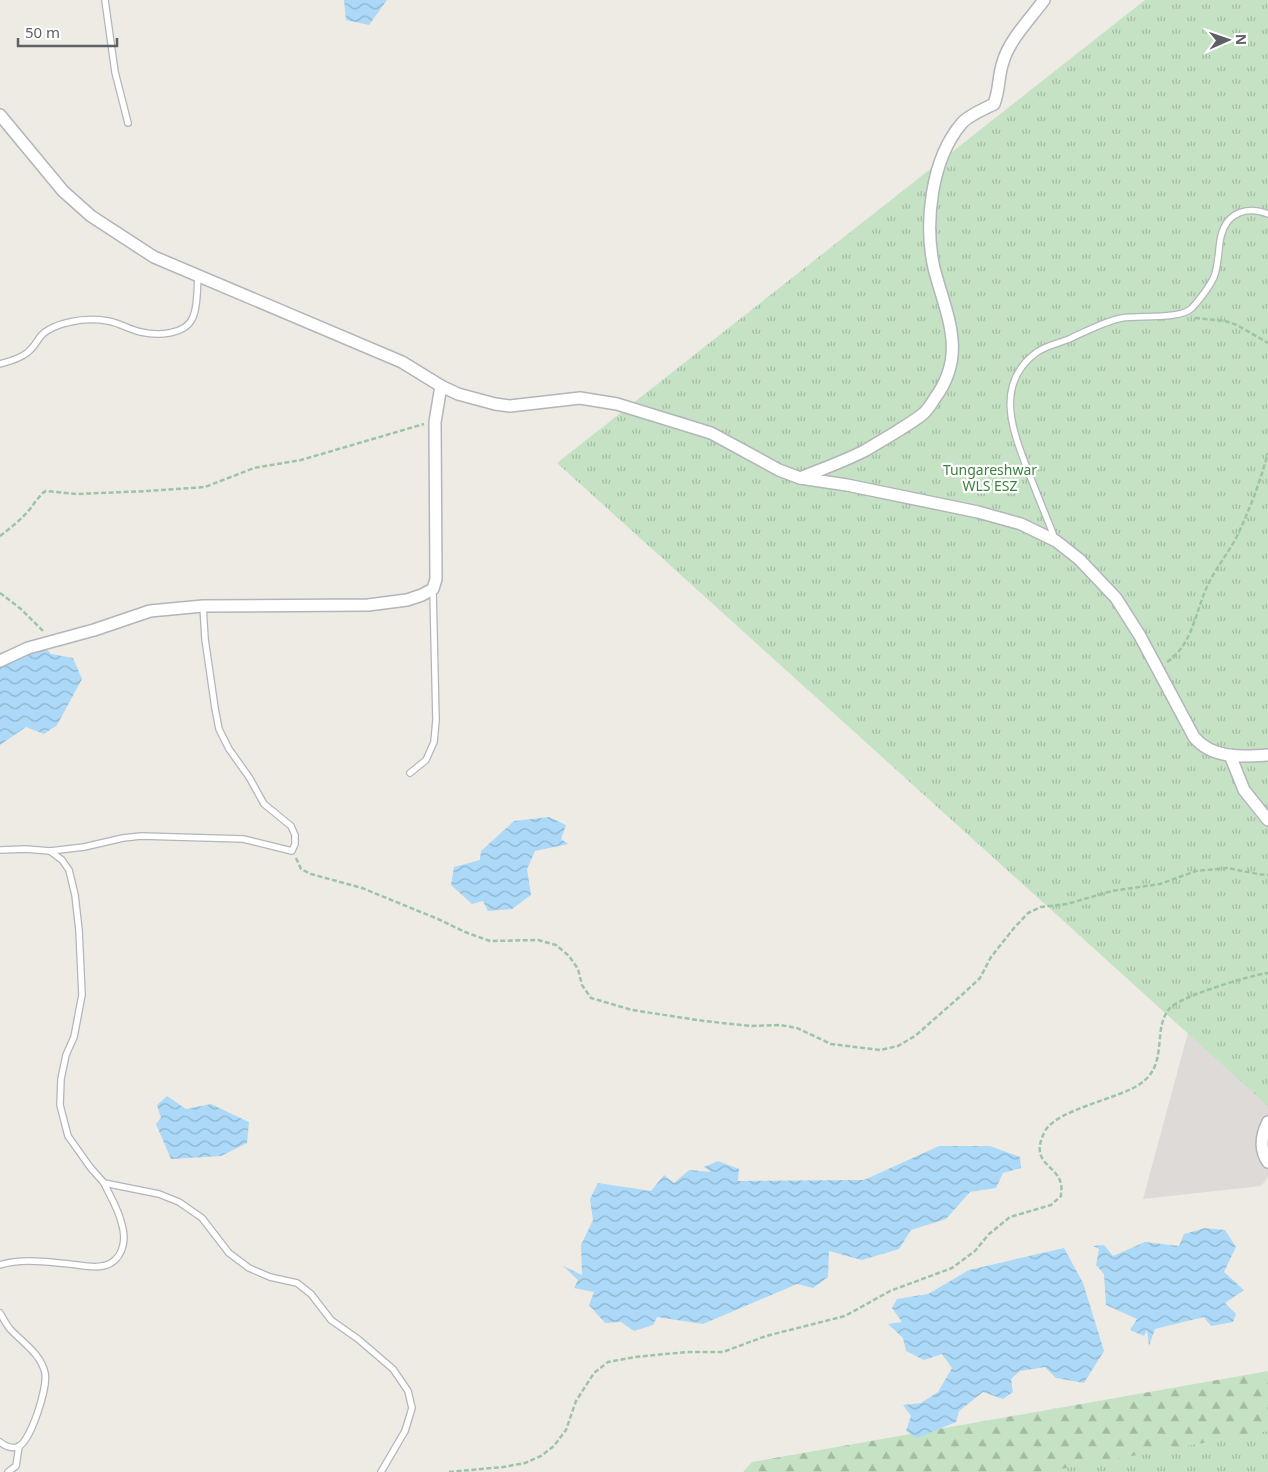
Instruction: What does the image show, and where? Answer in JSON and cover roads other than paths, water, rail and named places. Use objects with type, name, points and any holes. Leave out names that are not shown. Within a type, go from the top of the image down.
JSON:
[{"type":"street","points":[[800,478],[866,450],[894,433],[924,413],[940,392],[949,374],[953,354],[951,324],[934,266],[929,230],[933,190],[939,165],[952,138],[963,121],[994,104],[999,91],[1002,62],[1010,46],[1044,0]]},
{"type":"street","points":[[0,115],[63,191],[91,216],[154,257],[402,362],[458,394],[510,406],[580,398],[617,404],[711,433],[779,470],[800,478],[848,485],[978,512],[1021,524],[1056,542],[1079,559],[1116,598],[1158,668],[1194,737],[1200,744],[1207,750],[1242,757],[1268,755]]},
{"type":"street","points":[[0,661],[28,648],[150,612],[203,606],[368,605],[407,600],[433,589],[436,578],[435,422],[441,386]]},
{"type":"street","points":[[1230,755],[1244,790],[1268,820]]},
{"type":"street","points":[[1268,1122],[1261,1143],[1268,1162]]},
{"type":"lane","points":[[105,0],[115,72],[128,123]]},
{"type":"lane","points":[[1056,542],[1010,419],[1010,401],[1013,384],[1022,367],[1038,352],[1121,318],[1170,315],[1190,310],[1214,277],[1222,234],[1229,220],[1240,211],[1260,211],[1268,214]]},
{"type":"lane","points":[[0,364],[16,360],[28,352],[47,330],[69,322],[90,319],[109,322],[141,332],[156,333],[183,328],[190,323],[194,316],[198,276]]},
{"type":"lane","points":[[410,773],[426,760],[434,742],[436,720],[433,589]]},
{"type":"lane","points":[[0,850],[26,849],[50,851],[84,847],[141,836],[243,839],[292,851],[295,844],[295,835],[291,826],[264,804],[229,749],[219,729],[205,639],[203,606]]},
{"type":"lane","points":[[0,1265],[10,1262],[40,1262],[96,1267],[110,1263],[119,1254],[124,1241],[122,1225],[104,1183],[68,1136],[60,1105],[61,1079],[66,1055],[74,1037],[82,995],[75,895],[69,870],[62,860],[50,851]]},
{"type":"lane","points":[[104,1183],[159,1194],[179,1202],[202,1218],[229,1253],[249,1268],[270,1277],[296,1283],[310,1294],[331,1320],[358,1339],[393,1369],[408,1392],[412,1408],[405,1431],[381,1472]]},
{"type":"lane","points":[[0,1313],[9,1328],[40,1359],[46,1375],[44,1395],[30,1431],[19,1446],[16,1466],[8,1472]]},
{"type":"lane","points":[[0,1442],[11,1448],[19,1446]]},
{"type":"water","points":[[344,0],[387,0],[369,25],[346,20]]},
{"type":"water","points":[[40,642],[51,654],[73,658],[82,679],[57,725],[44,734],[26,727],[0,745],[0,657],[24,644]]},
{"type":"water","points":[[549,817],[566,825],[561,839],[568,844],[535,851],[527,869],[531,895],[512,909],[488,911],[483,901],[472,904],[451,885],[454,867],[480,860],[481,851],[514,821]]},
{"type":"water","points":[[167,1096],[186,1109],[211,1104],[249,1122],[247,1143],[221,1156],[171,1159],[156,1124],[161,1118],[157,1105]]},
{"type":"water","points":[[939,1146],[990,1146],[1020,1157],[1021,1168],[1003,1173],[996,1188],[970,1192],[946,1219],[911,1230],[899,1249],[862,1260],[829,1251],[828,1277],[813,1288],[797,1284],[703,1324],[657,1317],[653,1325],[634,1331],[621,1322],[605,1323],[589,1305],[594,1292],[574,1288],[578,1280],[563,1266],[582,1275],[581,1245],[593,1220],[590,1199],[598,1183],[651,1191],[664,1175],[674,1183],[689,1170],[711,1172],[704,1167],[718,1161],[739,1169],[738,1181],[864,1180]]},
{"type":"water","points":[[1205,1228],[1225,1230],[1236,1247],[1224,1272],[1244,1290],[1225,1303],[1236,1314],[1233,1322],[1211,1326],[1204,1317],[1155,1329],[1149,1346],[1147,1330],[1144,1336],[1130,1330],[1137,1319],[1106,1305],[1104,1274],[1096,1265],[1099,1249],[1093,1246],[1104,1245],[1113,1256],[1145,1242],[1179,1246],[1184,1234]]},
{"type":"water","points":[[1064,1248],[1083,1283],[1104,1351],[1084,1383],[1056,1378],[1045,1367],[1020,1371],[1011,1379],[1013,1392],[1003,1399],[983,1392],[959,1411],[956,1422],[917,1438],[906,1431],[911,1416],[903,1405],[921,1403],[938,1392],[952,1368],[942,1354],[924,1360],[906,1351],[903,1338],[888,1324],[902,1322],[892,1308],[897,1299],[928,1294],[969,1270]]},
{"type":"park label","name":"Tungareshwar WLS ESZ","points":[[990,478]]}]
